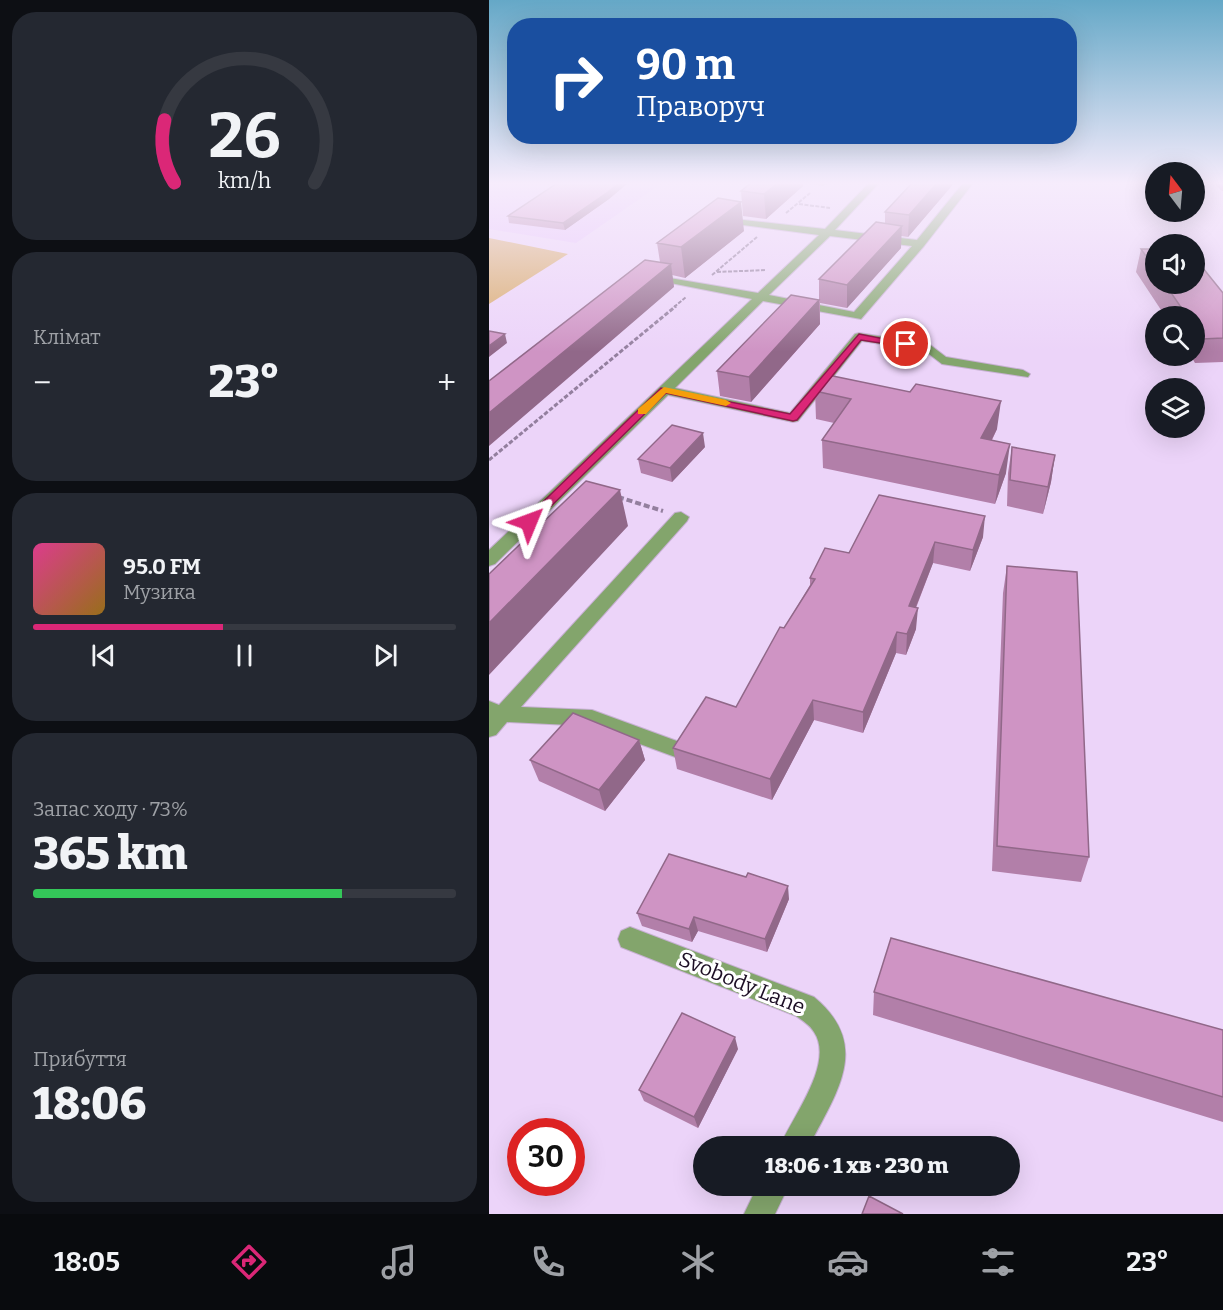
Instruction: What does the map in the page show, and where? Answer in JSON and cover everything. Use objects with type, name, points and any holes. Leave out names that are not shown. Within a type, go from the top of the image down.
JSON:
[{"type":"street","points":[[492,554],[821,239]]},
{"type":"street","points":[[880,239],[921,244]]},
{"type":"street","points":[[664,261],[641,279],[698,286],[857,316],[925,239]]},
{"type":"street","points":[[664,390],[793,418],[859,337],[929,348],[942,360],[1023,374]]},
{"type":"street","points":[[815,390],[837,395]]},
{"type":"street","points":[[489,729],[496,712],[681,517]]},
{"type":"street","points":[[496,712],[592,717],[678,750]]},
{"type":"street","name":"Svobody Lane","points":[[630,939],[805,1006],[818,1014],[828,1027],[834,1042],[834,1060],[829,1076],[798,1136]]},
{"type":"street","points":[[759,1214],[768,1196]]},
{"type":"path","points":[[489,460],[757,239]]},
{"type":"path","points":[[716,272],[768,270]]},
{"type":"path","points":[[612,495],[681,517]]},
{"type":"shaded area","points":[[489,239],[568,254],[489,304]]},
{"type":"shaded area","points":[[549,239],[582,239],[576,243]]},
{"type":"building","points":[[663,239],[692,239],[681,247],[657,243]]},
{"type":"building","points":[[859,239],[890,239],[847,285],[819,279]]},
{"type":"building","points":[[645,260],[671,264],[489,413],[489,381]]},
{"type":"building","points":[[1205,271],[1223,293],[1223,338],[1205,339],[1205,306],[1180,306],[1172,294],[1205,294]]},
{"type":"building","points":[[791,295],[819,300],[749,377],[717,371]]},
{"type":"building","points":[[489,331],[505,334],[489,346]]},
{"type":"building","points":[[828,375],[910,392],[916,384],[1001,401],[981,438],[1010,444],[999,475],[822,440],[851,399],[815,391]]},
{"type":"building","points":[[672,425],[703,433],[670,468],[638,459]]},
{"type":"building","points":[[1012,447],[1055,455],[1048,487],[1010,480]]},
{"type":"building","points":[[586,481],[620,490],[489,623],[489,574]]},
{"type":"building","points":[[879,495],[985,516],[973,550],[935,542],[909,606],[918,608],[907,634],[897,632],[863,712],[813,700],[770,779],[673,748],[706,697],[736,707],[780,627],[784,628],[815,579],[810,578],[825,548],[849,553]]},
{"type":"building","points":[[1007,566],[1077,572],[1089,857],[997,846]]},
{"type":"building","points":[[573,713],[639,740],[599,790],[530,760]]},
{"type":"building","points":[[669,854],[746,877],[748,873],[788,886],[765,939],[694,917],[689,929],[637,913]]},
{"type":"building","points":[[891,938],[1223,1030],[1223,1097],[874,992]]},
{"type":"building","points":[[682,1013],[735,1037],[694,1117],[639,1090]]},
{"type":"building","points":[[869,1196],[903,1214],[862,1214]]},
{"type":"slow traffic","points":[[642,412],[664,390],[726,403]]},
{"type":"route","points":[[529,522],[664,390],[793,418],[859,337],[906,344]]}]
